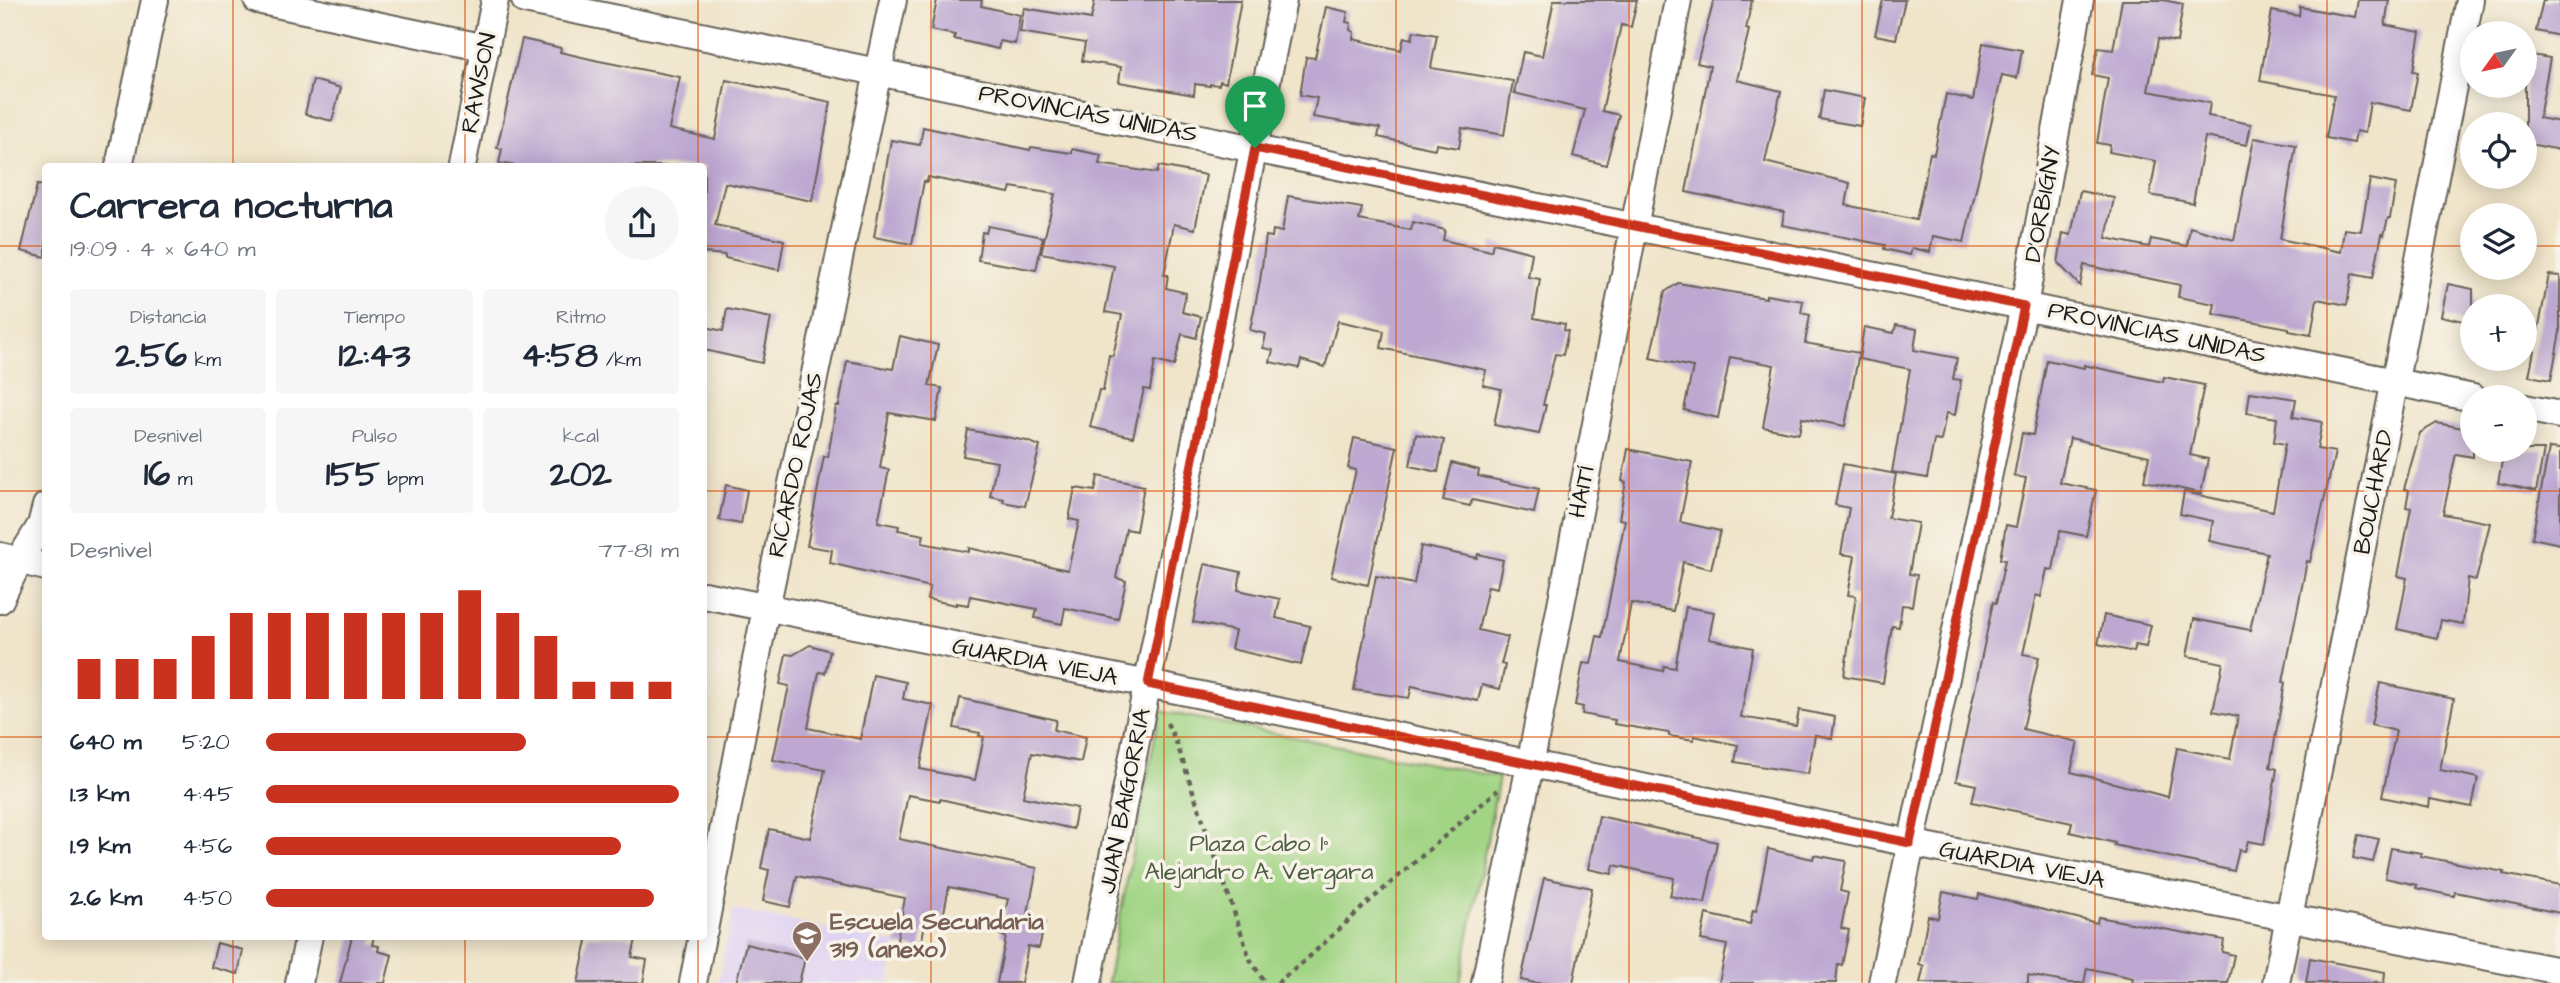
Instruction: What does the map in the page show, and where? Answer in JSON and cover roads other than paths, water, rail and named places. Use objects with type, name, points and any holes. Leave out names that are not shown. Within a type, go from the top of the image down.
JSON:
[{"type":"street","points":[[120,163],[155,0]]},
{"type":"street","points":[[257,0],[486,48]]},
{"type":"street","name":"RAWSON","points":[[463,163],[495,0]]},
{"type":"street","name":"PROVINCIAS UNIDAS","points":[[525,0],[2460,395]]},
{"type":"street","name":"RICARDO ROJAS","points":[[707,914],[766,608],[892,0]]},
{"type":"street","name":"JUAN BAIGORRIA","points":[[1088,983],[1283,0]]},
{"type":"street","name":"HAITÍ","points":[[1485,983],[1531,765],[1678,0]]},
{"type":"street","name":"D'ORBIGNY","points":[[1882,983],[2024,306],[2080,0]]},
{"type":"street","name":"BOUCHARD","points":[[2276,983],[2470,0]]},
{"type":"street","points":[[2537,410],[2560,415]]},
{"type":"street","points":[[0,600],[9,559],[42,521]]},
{"type":"street","points":[[9,559],[42,566]]},
{"type":"street","name":"GUARDIA VIEJA","points":[[707,596],[1148,684],[1910,843],[2560,971]]},
{"type":"street","points":[[299,983],[308,940]]},
{"type":"street","points":[[693,983],[701,940]]},
{"type":"place","name":"Escuela Secundaria 319 (anexo)","points":[[807,963]]},
{"type":"park label","name":"Plaza Cabo 1° Alejandro A. Vergara","points":[[1259,858]]}]
